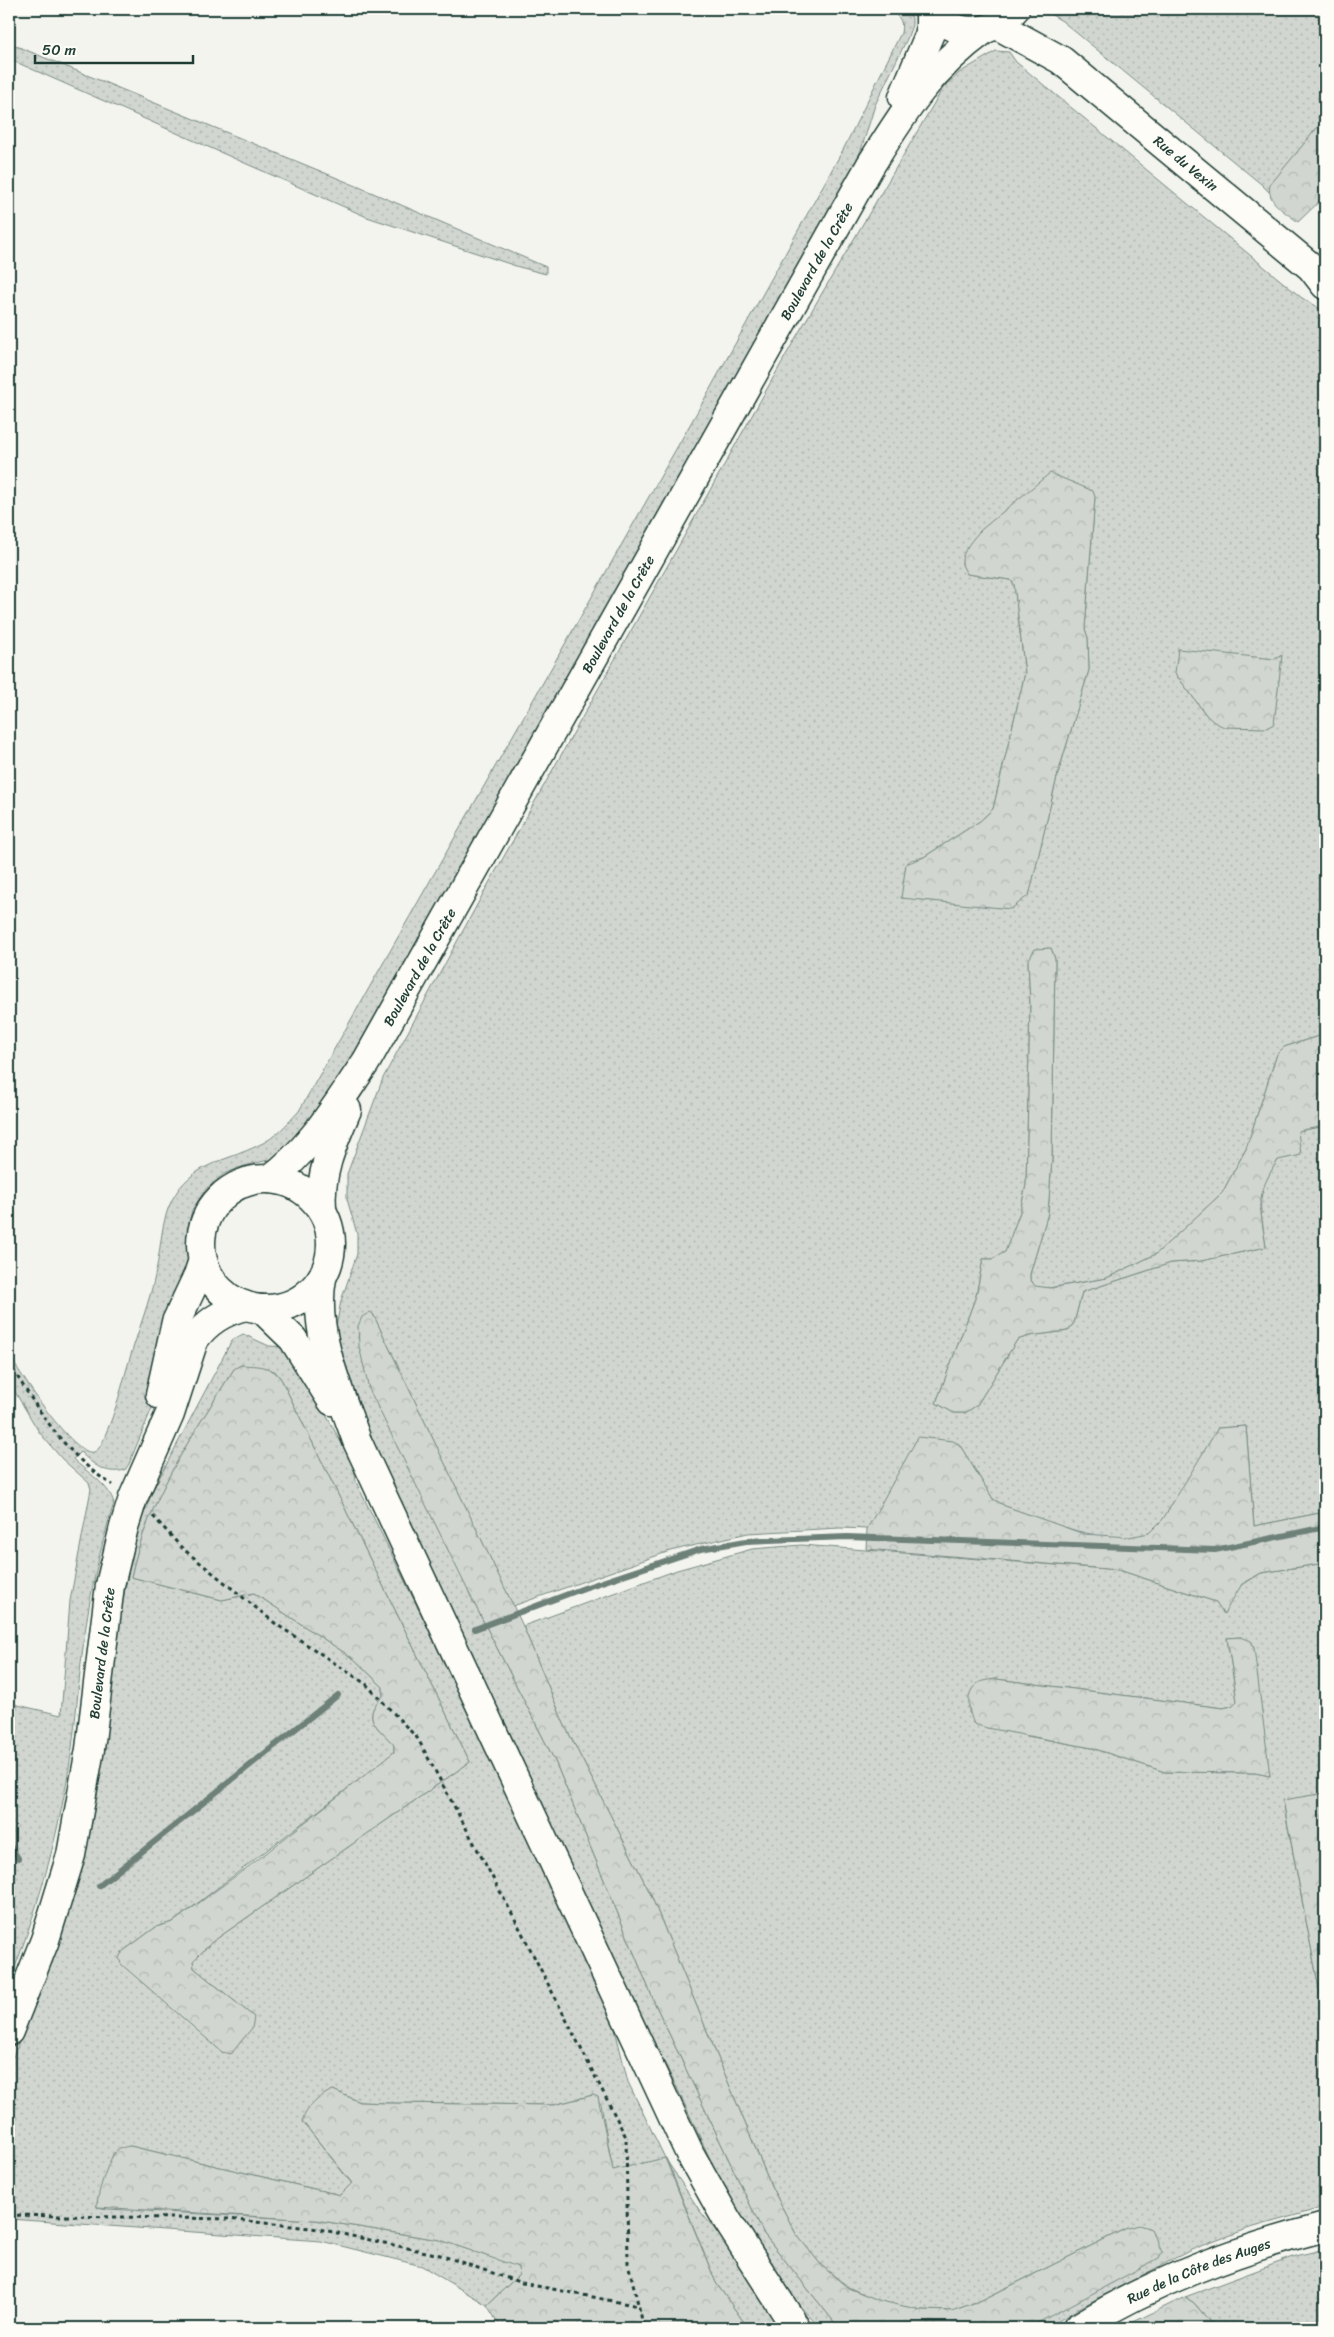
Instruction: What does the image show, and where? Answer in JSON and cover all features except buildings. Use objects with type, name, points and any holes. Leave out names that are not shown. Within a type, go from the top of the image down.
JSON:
[{"type":"main road","name":"Boulevard de la Crête","points":[[930,9],[941,20],[954,28],[968,31],[998,21]]},
{"type":"main road","name":"Boulevard de la Crête","points":[[870,166],[925,48],[930,33],[930,9]]},
{"type":"main road","points":[[1025,9],[1037,31],[1061,60]]},
{"type":"main road","points":[[998,21],[1061,60]]},
{"type":"main road","name":"Boulevard de la Crête","points":[[270,1179],[288,1165],[313,1139],[366,1062],[870,166],[902,114],[927,82],[957,50],[998,21]]},
{"type":"main road","name":"Rue du Vexin","points":[[1061,60],[1321,276]]},
{"type":"main road","name":"Boulevard de la Crête","points":[[322,1209],[322,1178],[327,1159],[366,1062]]},
{"type":"main road","points":[[357,1440],[293,1339],[254,1308],[229,1297],[214,1284],[203,1260],[201,1238],[203,1227],[216,1203],[228,1191],[238,1185],[248,1181],[282,1180],[300,1188],[314,1199],[322,1209],[328,1222],[332,1250],[322,1278],[319,1302],[321,1328],[330,1362],[357,1440],[690,2154],[727,2220],[796,2328]]},
{"type":"main road","name":"Boulevard de la Crête","points":[[9,2031],[45,1940],[71,1856],[90,1749],[110,1585],[124,1527],[129,1495],[157,1409],[176,1322],[193,1287],[203,1260]]},
{"type":"main road","points":[[254,1308],[290,1305],[303,1298],[322,1278]]},
{"type":"main road","name":"Boulevard de la Crête","points":[[9,2000],[43,1910],[67,1814],[77,1757],[101,1578],[109,1540],[129,1495],[170,1414],[194,1340],[214,1318],[254,1308]]},
{"type":"main road","name":"Rue de la Côte des Auges","points":[[1078,2328],[1124,2300],[1181,2273],[1230,2255],[1315,2230]]},
{"type":"main road","points":[[780,2301],[804,2328]]},
{"type":"path","points":[[9,1363],[40,1414],[62,1440],[106,1481],[129,1495],[182,1548],[269,1618],[366,1684],[418,1739],[516,1921],[626,2137],[628,2263],[644,2328]]},
{"type":"path","points":[[1322,1934],[1325,1950]]},
{"type":"path","points":[[9,2215],[228,2219],[320,2229],[440,2255],[522,2283],[638,2306]]},
{"type":"green space","points":[[883,9],[907,9],[912,18],[912,25],[875,105],[861,150],[848,180],[377,1016],[323,1106],[277,1158],[244,1166],[224,1174],[205,1190],[192,1210],[188,1228],[187,1271],[154,1403],[129,1464],[125,1470],[112,1471],[100,1468],[80,1452],[73,1459],[102,1484],[114,1503],[89,1605],[64,1796],[37,1904],[9,1983],[9,1703],[61,1715],[70,1601],[91,1489],[89,1483],[62,1459],[39,1432],[9,1382],[9,1354],[47,1412],[61,1428],[74,1442],[85,1450],[96,1451],[103,1441],[119,1398],[147,1305],[156,1271],[163,1225],[172,1200],[189,1178],[210,1165],[270,1139],[299,1111],[700,407],[844,148],[901,33],[902,27],[898,17]]},
{"type":"green space","points":[[1042,9],[1325,9],[1325,118],[1271,185],[1269,192],[1062,21]]},
{"type":"green space","points":[[9,43],[359,187],[546,267],[546,274],[519,267],[367,217],[9,59]]},
{"type":"green space","points":[[996,51],[1009,52],[1016,62],[1302,298],[1325,312],[1325,655],[1323,689],[1325,694],[1325,1034],[1284,1047],[1277,1054],[1246,1149],[1222,1193],[1156,1254],[1107,1278],[1049,1288],[1035,1287],[1030,1279],[1030,1274],[1048,1213],[1052,1159],[1055,959],[1051,948],[1028,961],[1030,1005],[1026,1185],[1020,1212],[1005,1253],[992,1259],[983,1259],[976,1296],[936,1403],[954,1413],[965,1413],[977,1405],[1017,1340],[1029,1336],[1068,1331],[1074,1323],[1082,1292],[1171,1263],[1201,1261],[1266,1247],[1259,1200],[1264,1181],[1298,1131],[1325,1126],[1325,1512],[1254,1526],[1246,1426],[1218,1428],[1166,1516],[1149,1533],[1134,1537],[1116,1538],[1077,1531],[1005,1506],[993,1499],[959,1444],[867,1529],[840,1528],[748,1533],[670,1551],[513,1606],[373,1314],[474,1603],[555,1761],[656,2006],[764,2234],[839,2328],[820,2328],[797,2303],[722,2185],[678,2090],[622,1978],[371,1442],[336,1359],[336,1327],[341,1301],[357,1254],[357,1234],[347,1199],[347,1174],[383,1078],[484,892],[795,339],[943,88],[959,73]],"holes":[[[1095,497],[1085,629],[1088,638],[1089,670],[1057,777],[1029,895],[902,898],[906,864],[911,860],[924,857],[980,821],[993,809],[1025,673],[1014,584],[1011,580],[967,574],[962,564],[963,556]],[[1282,656],[1207,716],[1175,673],[1276,659]]]},
{"type":"green space","points":[[1325,118],[1325,196],[1298,222],[1274,202],[1271,197],[1270,185]]},
{"type":"green space","points":[[1050,473],[1093,491],[1095,497],[1085,629],[1088,638],[1089,670],[1057,777],[1029,895],[1011,909],[901,898],[906,864],[924,857],[980,821],[993,809],[1025,673],[1014,584],[1011,580],[967,574],[962,564],[962,559],[975,536],[982,529]]},
{"type":"green space","points":[[1178,649],[1275,659],[1282,655],[1274,724],[1266,728],[1224,727],[1214,722],[1207,716],[1175,673]]},
{"type":"green space","points":[[1051,948],[1055,959],[1052,1159],[1048,1213],[1030,1274],[1030,1279],[1035,1286],[1050,1288],[1107,1278],[1156,1254],[1222,1193],[1246,1149],[1277,1054],[1284,1047],[1325,1034],[1325,1126],[1298,1131],[1301,1155],[1278,1160],[1265,1183],[1262,1193],[1261,1211],[1266,1247],[1201,1261],[1171,1263],[1082,1292],[1074,1323],[1067,1331],[1029,1336],[1017,1340],[977,1405],[965,1413],[954,1413],[936,1403],[976,1296],[983,1259],[992,1259],[1005,1252],[1020,1212],[1026,1185],[1030,1005],[1028,961],[1035,949]]},
{"type":"green space","points":[[370,1312],[373,1314],[523,1626],[564,1724],[650,1893],[771,2186],[796,2234],[822,2266],[848,2288],[881,2301],[921,2310],[952,2311],[982,2300],[1125,2229],[1139,2225],[1151,2229],[1162,2252],[1159,2258],[1028,2328],[839,2328],[764,2234],[656,2006],[555,1761],[474,1603],[369,1389],[359,1346],[358,1326],[362,1317]]},
{"type":"green space","points":[[243,1334],[269,1346],[289,1347],[354,1466],[356,1482],[422,1616],[612,2017],[628,2082],[665,2158],[613,2171],[601,2104],[593,2095],[554,2105],[386,2103],[360,2102],[333,2090],[302,2121],[352,2184],[340,2195],[130,2146],[113,2154],[97,2207],[315,2220],[440,2240],[518,2266],[519,2275],[487,2305],[422,2266],[321,2241],[9,2219],[9,2066],[46,1979],[83,1862],[97,1797],[120,1616],[134,1540],[153,1490],[232,1340]],"holes":[[[241,1365],[275,1371],[281,1379],[470,1762],[212,1942],[193,1961],[194,1968],[254,2017],[122,1952],[156,1927],[173,1922],[394,1753],[394,1745],[377,1727],[372,1716],[376,1704],[383,1696],[383,1687],[354,1659],[254,1593],[222,1600],[131,1577],[138,1549],[160,1495],[188,1443],[234,1369]]]},
{"type":"green space","points":[[241,1365],[258,1366],[268,1369],[277,1374],[281,1379],[470,1762],[212,1942],[193,1961],[194,1968],[254,2017],[252,2028],[231,2054],[222,2052],[121,1964],[119,1958],[122,1952],[156,1927],[173,1922],[256,1861],[394,1752],[394,1745],[377,1727],[372,1716],[376,1704],[383,1696],[383,1687],[354,1659],[254,1593],[222,1600],[131,1577],[138,1549],[148,1522],[173,1469],[234,1369]]},
{"type":"green space","points":[[1246,1426],[1254,1526],[1325,1512],[1325,1563],[1261,1573],[1242,1584],[1224,1614],[1216,1602],[1119,1570],[866,1549],[867,1529],[918,1437],[953,1441],[959,1444],[993,1499],[1005,1506],[1084,1534],[1129,1537],[1149,1533],[1163,1519],[1218,1428]]},
{"type":"green space","points":[[802,1545],[1119,1570],[1216,1602],[1261,1573],[1325,1563],[1325,1793],[1283,1801],[1325,2020],[1325,2207],[1247,2229],[1191,2250],[1081,2307],[1047,2328],[1028,2328],[1041,2320],[1125,2229],[982,2300],[952,2311],[921,2310],[881,2302],[848,2287],[822,2266],[796,2234],[771,2186],[650,1893],[564,1724],[523,1626],[677,1570],[752,1549]],"holes":[[[1241,1637],[1270,1776],[1255,1773],[1165,1772],[1092,1748],[1027,1736],[969,1713],[971,1692],[976,1685],[996,1679],[1223,1708],[1232,1706],[1237,1701],[1227,1638]]]},
{"type":"green space","points":[[1241,1637],[1251,1641],[1254,1648],[1270,1776],[1255,1773],[1165,1772],[1092,1748],[974,1724],[969,1703],[970,1692],[981,1682],[996,1679],[1223,1708],[1232,1706],[1237,1701],[1227,1638]]},
{"type":"green space","points":[[1325,1793],[1325,2020],[1283,1800]]},
{"type":"green space","points":[[333,2090],[360,2102],[386,2103],[554,2105],[593,2095],[598,2097],[613,2170],[665,2158],[716,2283],[748,2328],[501,2328],[487,2305],[519,2275],[518,2267],[440,2240],[315,2220],[97,2207],[103,2179],[112,2157],[120,2149],[130,2146],[340,2195],[352,2183],[302,2121],[314,2102]]},
{"type":"green space","points":[[668,2162],[782,2328],[748,2328],[716,2283]]},
{"type":"green space","points":[[1325,2249],[1325,2328],[1215,2328],[1194,2303],[1185,2297],[1296,2256]]},
{"type":"green space","points":[[1185,2297],[1194,2303],[1215,2328],[1121,2328]]},
{"type":"waterway","points":[[475,1629],[584,1588],[701,1549],[746,1541],[847,1537],[1215,1550],[1325,1527]]},
{"type":"waterway","points":[[99,1886],[338,1695]]},
{"type":"waterway","points":[[9,1844],[18,1858]]}]
